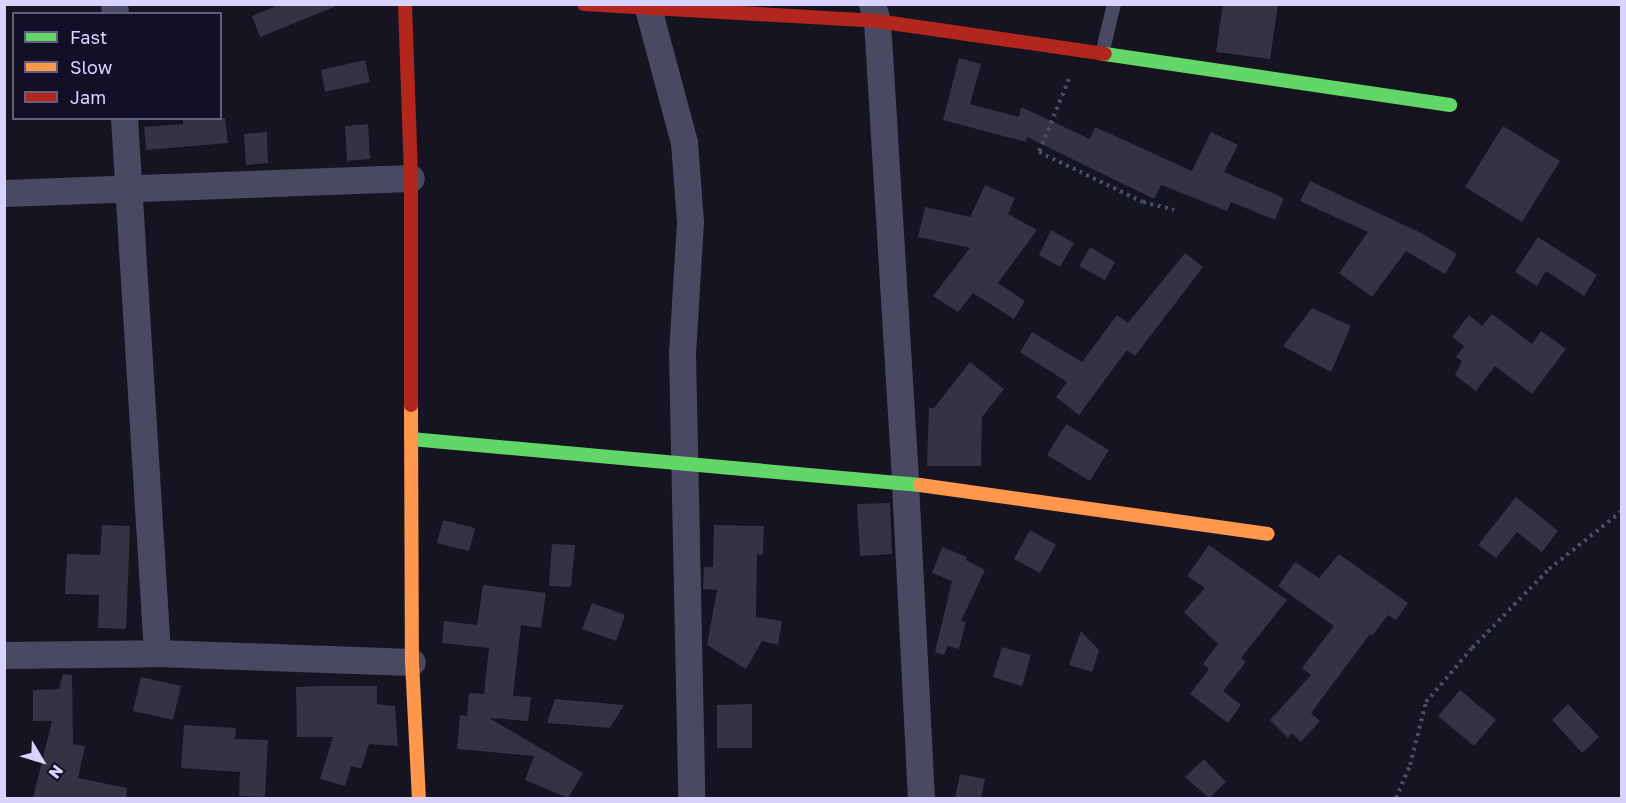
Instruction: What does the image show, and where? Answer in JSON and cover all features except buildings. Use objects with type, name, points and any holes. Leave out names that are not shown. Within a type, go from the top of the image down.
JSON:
[{"type":"street","points":[[405,4],[411,178],[412,662],[419,798]]},
{"type":"street","points":[[584,4],[648,8],[874,13],[1082,51],[1450,105]]},
{"type":"street","points":[[648,8],[684,142],[690,222],[682,352],[691,798]]},
{"type":"street","points":[[874,13],[905,483],[921,798]]},
{"type":"street","points":[[124,120],[157,653]]},
{"type":"street","points":[[4,193],[411,178]]},
{"type":"street","points":[[411,439],[905,483],[1268,534]]},
{"type":"street","points":[[4,655],[157,653],[412,662]]},
{"type":"lane","points":[[1102,54],[1114,4]]},
{"type":"path","points":[[1082,51],[1052,116],[1040,152],[1143,202],[1174,210]]},
{"type":"path","points":[[1396,798],[1410,765],[1426,702],[1472,648],[1549,568],[1622,511]]},
{"type":"traffic: fast","points":[[1105,54],[1450,105]]},
{"type":"traffic: fast","points":[[411,439],[920,485]]},
{"type":"traffic: slow","points":[[411,405],[412,662],[419,798]]},
{"type":"traffic: slow","points":[[920,485],[1268,534]]},
{"type":"traffic: jam","points":[[405,4],[411,178],[411,405]]},
{"type":"traffic: jam","points":[[584,4],[877,21],[1105,54]]}]
